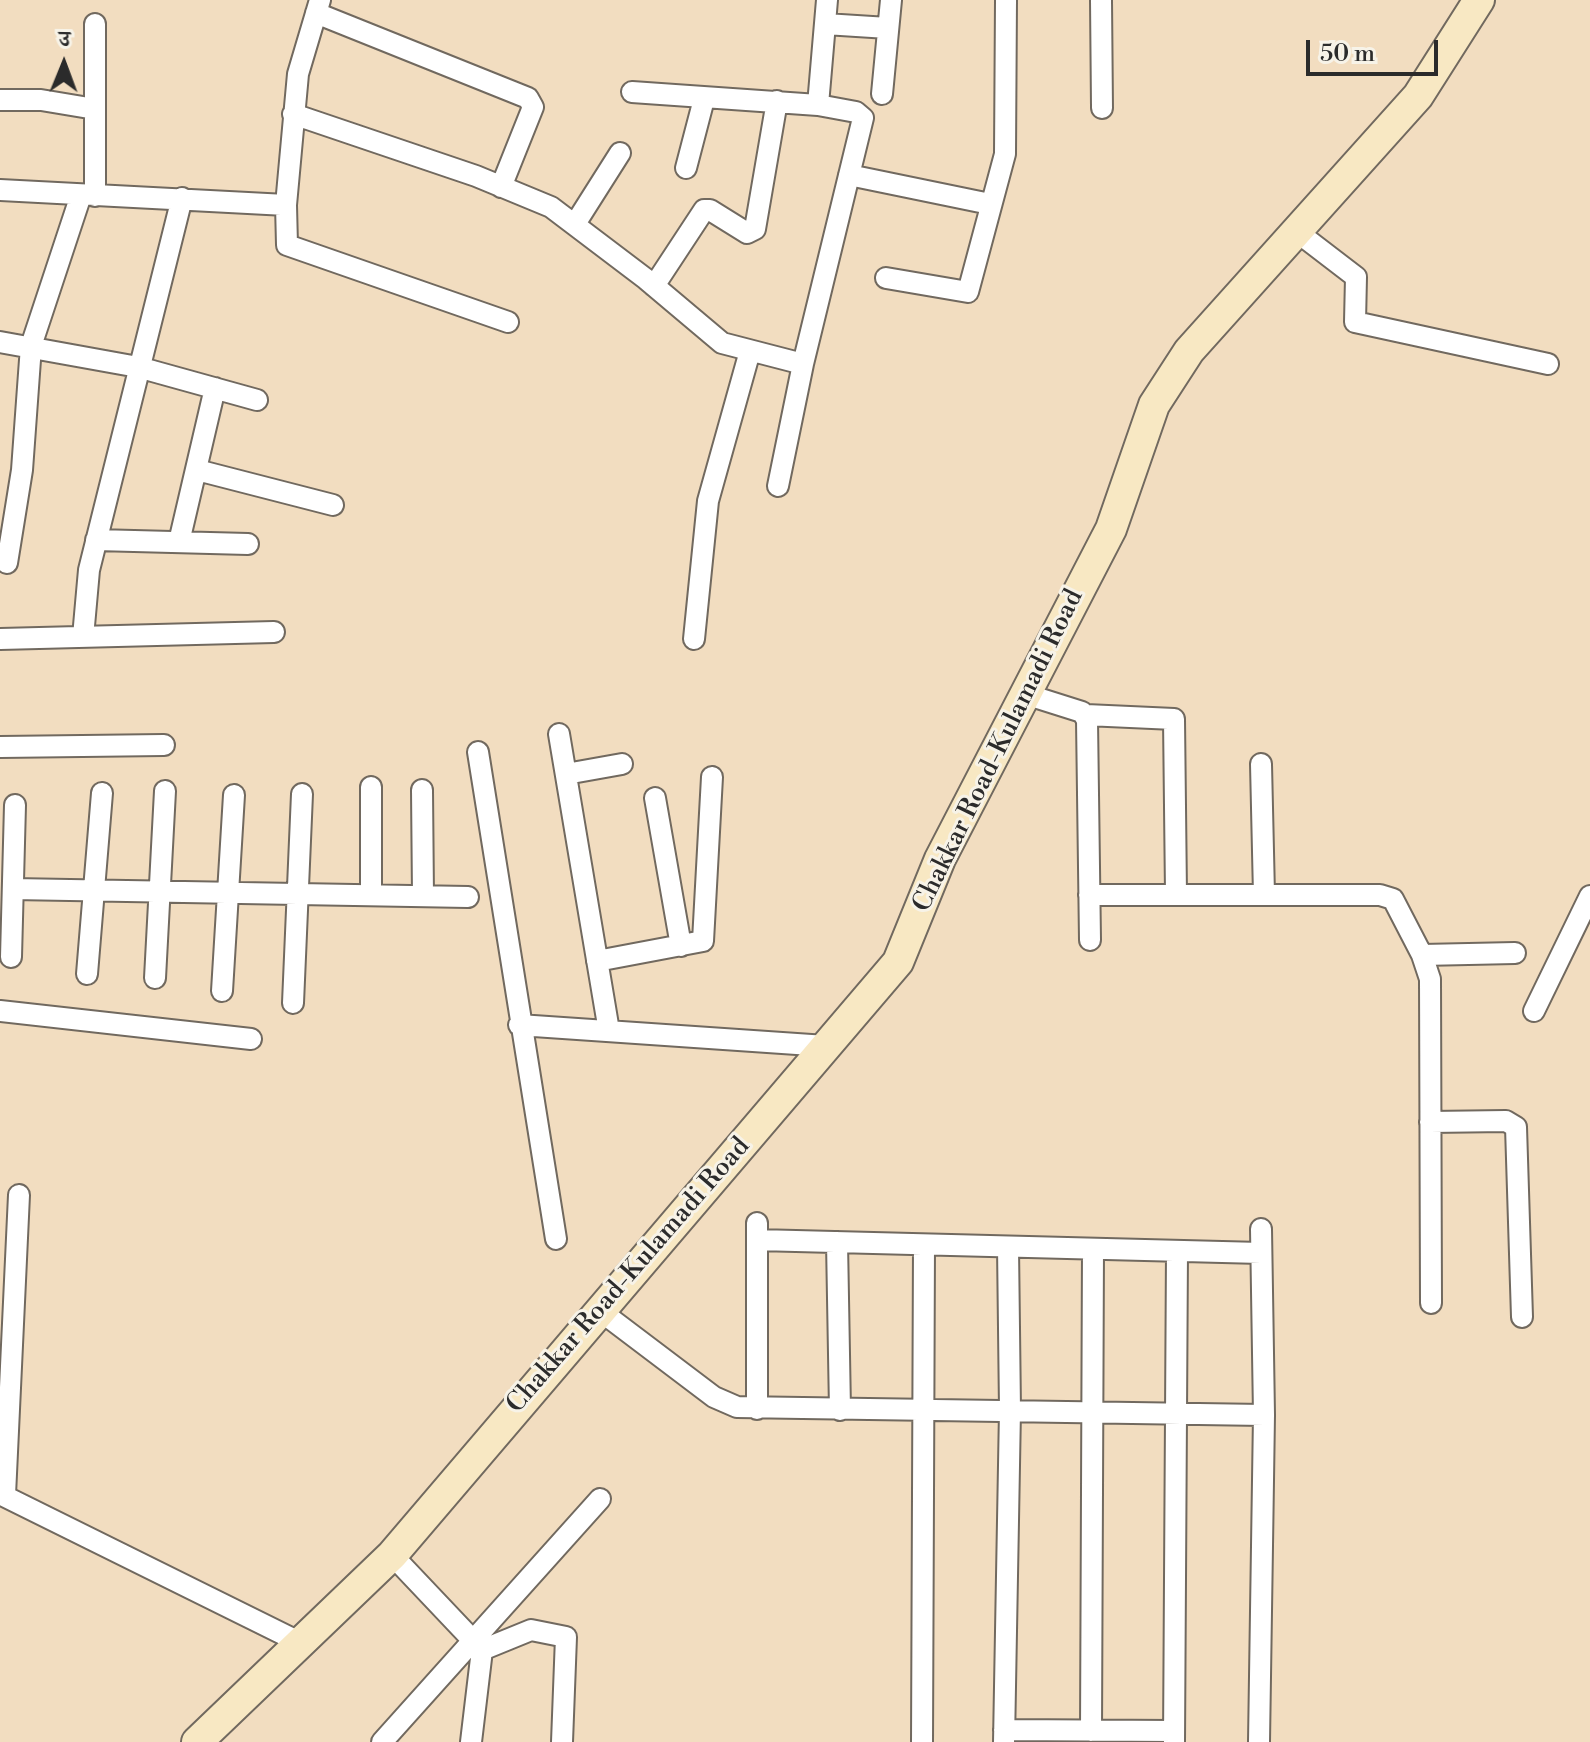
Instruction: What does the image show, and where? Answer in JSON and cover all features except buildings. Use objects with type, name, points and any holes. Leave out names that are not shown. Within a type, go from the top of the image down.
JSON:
[{"type":"street","points":[[819,97],[827,0]]},
{"type":"street","points":[[882,94],[891,0]]},
{"type":"street","points":[[886,278],[968,292],[1003,160],[1006,0]]},
{"type":"street","points":[[1101,0],[1102,108]]},
{"type":"street","name":"Chakkar Road-Kulamadi Road","points":[[197,1742],[303,1644],[392,1555],[898,962],[940,859],[1111,529],[1154,405],[1189,351],[1418,96],[1479,0]]},
{"type":"street","points":[[501,187],[533,107],[528,98],[318,6],[299,64],[285,240],[291,247],[508,322]]},
{"type":"street","points":[[7,563],[10,484],[31,346],[88,196],[95,109],[95,24]]},
{"type":"street","points":[[825,24],[888,28]]},
{"type":"street","points":[[632,92],[704,99],[777,101],[819,97],[861,113],[863,124],[803,364],[778,486]]},
{"type":"street","points":[[686,168],[704,99]]},
{"type":"street","points":[[0,100],[41,100],[95,109]]},
{"type":"street","points":[[654,286],[704,210],[710,210],[747,233],[755,229],[777,101]]},
{"type":"street","points":[[293,114],[501,187],[559,211],[716,340],[803,364]]},
{"type":"street","points":[[575,224],[620,153]]},
{"type":"street","points":[[849,175],[990,204]]},
{"type":"street","points":[[0,190],[286,205]]},
{"type":"street","points":[[83,637],[87,583],[96,540],[182,198]]},
{"type":"street","points":[[1296,231],[1356,277],[1355,322],[1548,364]]},
{"type":"street","points":[[0,342],[138,367],[257,400]]},
{"type":"street","points":[[694,639],[708,501],[750,351]]},
{"type":"street","points":[[179,542],[215,388]]},
{"type":"street","points":[[197,470],[333,505]]},
{"type":"street","points":[[96,540],[248,544]]},
{"type":"street","points":[[0,639],[274,632]]},
{"type":"street","points":[[1025,694],[1086,715],[1174,719],[1176,894]]},
{"type":"street","points":[[1086,715],[1090,940]]},
{"type":"street","points":[[559,734],[609,1031]]},
{"type":"street","points":[[0,747],[164,745]]},
{"type":"street","points":[[478,752],[519,1025],[556,1239]]},
{"type":"street","points":[[566,774],[622,764]]},
{"type":"street","points":[[1261,764],[1264,895]]},
{"type":"street","points":[[597,961],[703,941],[712,777]]},
{"type":"street","points":[[371,787],[371,895]]},
{"type":"street","points":[[422,790],[423,896]]},
{"type":"street","points":[[155,978],[165,791]]},
{"type":"street","points":[[87,974],[102,793]]},
{"type":"street","points":[[293,1003],[302,794]]},
{"type":"street","points":[[222,991],[234,795]]},
{"type":"street","points":[[655,798],[681,946]]},
{"type":"street","points":[[11,957],[13,889],[7,845],[15,805]]},
{"type":"street","points":[[13,889],[468,897]]},
{"type":"street","points":[[1089,895],[1388,896],[1422,955],[1430,979],[1431,1303]]},
{"type":"street","points":[[1534,1011],[1590,896]]},
{"type":"street","points":[[1422,955],[1515,953]]},
{"type":"street","points":[[0,1011],[251,1039]]},
{"type":"street","points":[[519,1025],[826,1046]]},
{"type":"street","points":[[1430,1122],[1506,1121],[1516,1127],[1522,1317]]},
{"type":"street","points":[[19,1195],[8,1266],[2,1494],[303,1644]]},
{"type":"street","points":[[1259,1742],[1264,1415],[1261,1229]]},
{"type":"street","points":[[757,1409],[757,1232],[837,1242],[1261,1253]]},
{"type":"street","points":[[837,1242],[840,1410]]},
{"type":"street","points":[[922,1742],[924,1245]]},
{"type":"street","points":[[1008,1247],[1010,1410],[1004,1736],[1091,1731],[1174,1737],[1177,1251]]},
{"type":"street","points":[[1091,1731],[1093,1249]]},
{"type":"street","points":[[599,1310],[725,1405],[757,1409],[1094,1410],[1264,1415]]},
{"type":"street","points":[[382,1742],[478,1646],[600,1499]]},
{"type":"street","points":[[392,1555],[478,1646],[471,1742]]},
{"type":"street","points":[[478,1646],[531,1630],[566,1637],[562,1742]]}]
